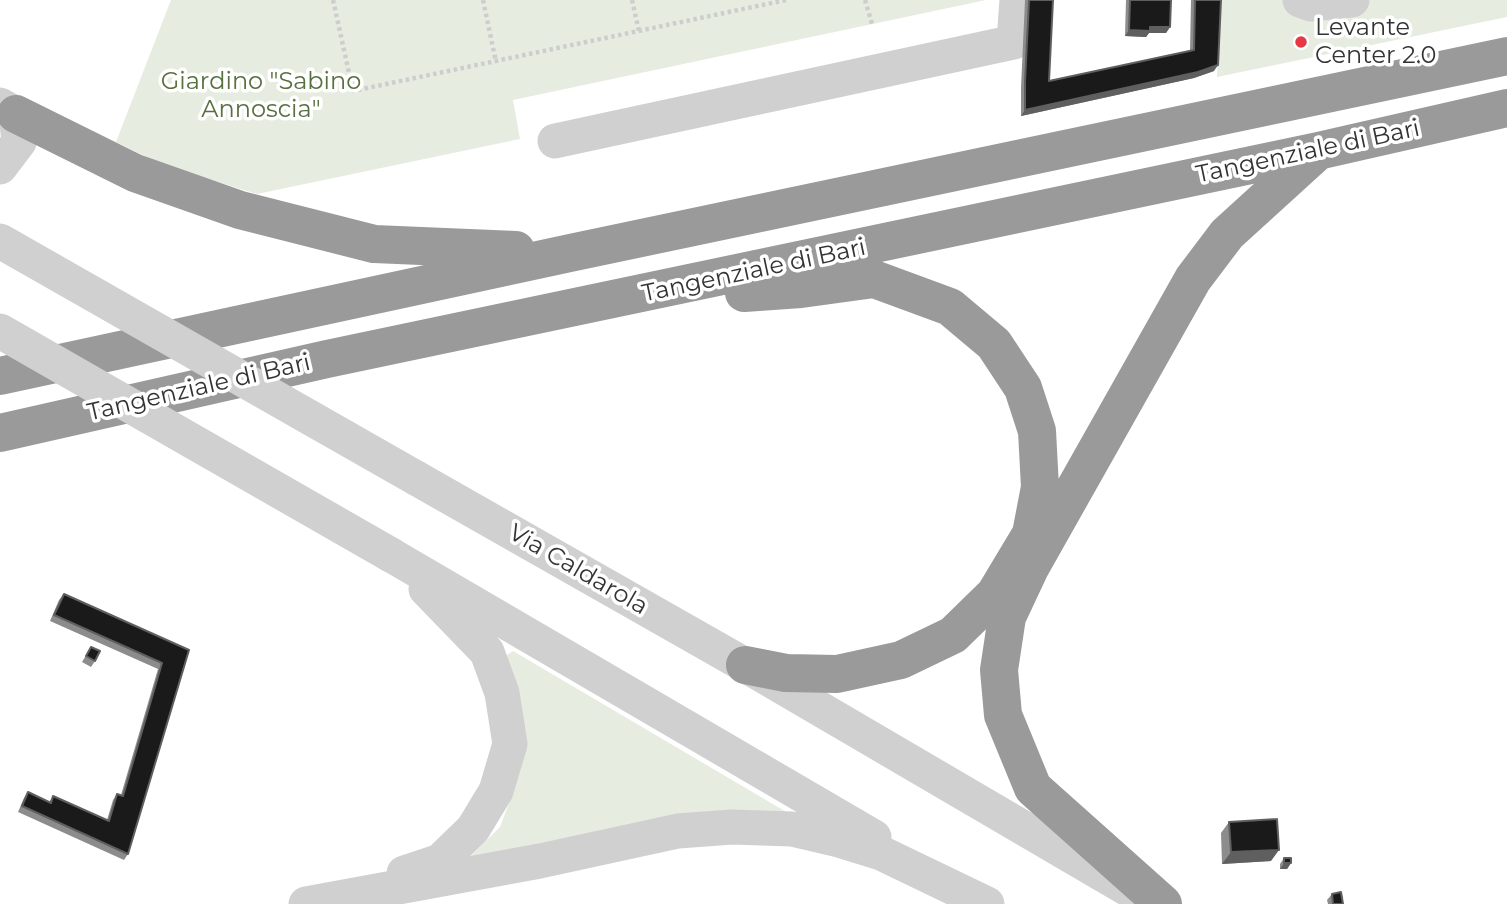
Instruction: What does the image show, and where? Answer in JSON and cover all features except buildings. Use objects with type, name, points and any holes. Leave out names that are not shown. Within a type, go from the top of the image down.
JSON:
[{"type":"highway","points":[[0,376],[1507,56]]},
{"type":"highway","name":"Tangenziale di Bari","points":[[0,433],[327,359],[1318,151],[1507,108]]},
{"type":"highway","points":[[8,109],[135,173],[240,210],[374,244],[570,253]]},
{"type":"highway","points":[[1163,904],[1032,788],[1003,715],[999,670],[1007,617],[1030,568],[1193,279],[1227,234],[1318,151]]},
{"type":"highway","points":[[602,303],[800,289],[874,279],[950,307],[994,344],[1023,388],[1037,431],[1040,487],[1031,534],[995,594],[987,602],[953,635],[901,660],[837,674],[786,673],[745,665]]},
{"type":"street","points":[[555,141],[1014,42],[1017,0]]},
{"type":"street","points":[[1300,0],[1311,4],[1352,0]]},
{"type":"street","points":[[0,167],[19,142],[8,109]]},
{"type":"street","name":"Via Caldarola","points":[[0,241],[745,665],[1153,904]]},
{"type":"street","points":[[0,331],[391,555],[987,904]]},
{"type":"street","points":[[317,902],[440,861],[473,829],[496,791],[510,744],[502,693],[487,652],[391,555]]},
{"type":"street","points":[[317,902],[540,861],[678,831],[732,827],[792,829],[839,840],[881,853],[987,904]]},
{"type":"path","points":[[333,0],[353,91],[786,0]]},
{"type":"path","points":[[483,0],[496,62]]},
{"type":"path","points":[[632,0],[639,31]]},
{"type":"path","points":[[864,0],[872,24]]},
{"type":"green space","name":"Giardino \"Sabino Annoscia\"","points":[[171,0],[986,0],[513,100],[520,139],[257,194],[163,165],[116,142]]},
{"type":"green space","name":"Levante Center 2.0","points":[[1219,0],[1507,0],[1507,17],[1217,77]]},
{"type":"green space","points":[[513,651],[788,813],[471,856],[500,827],[515,787],[507,655]]},
{"type":"place","name":"Levante Center 2.0","points":[[1301,42]]}]
